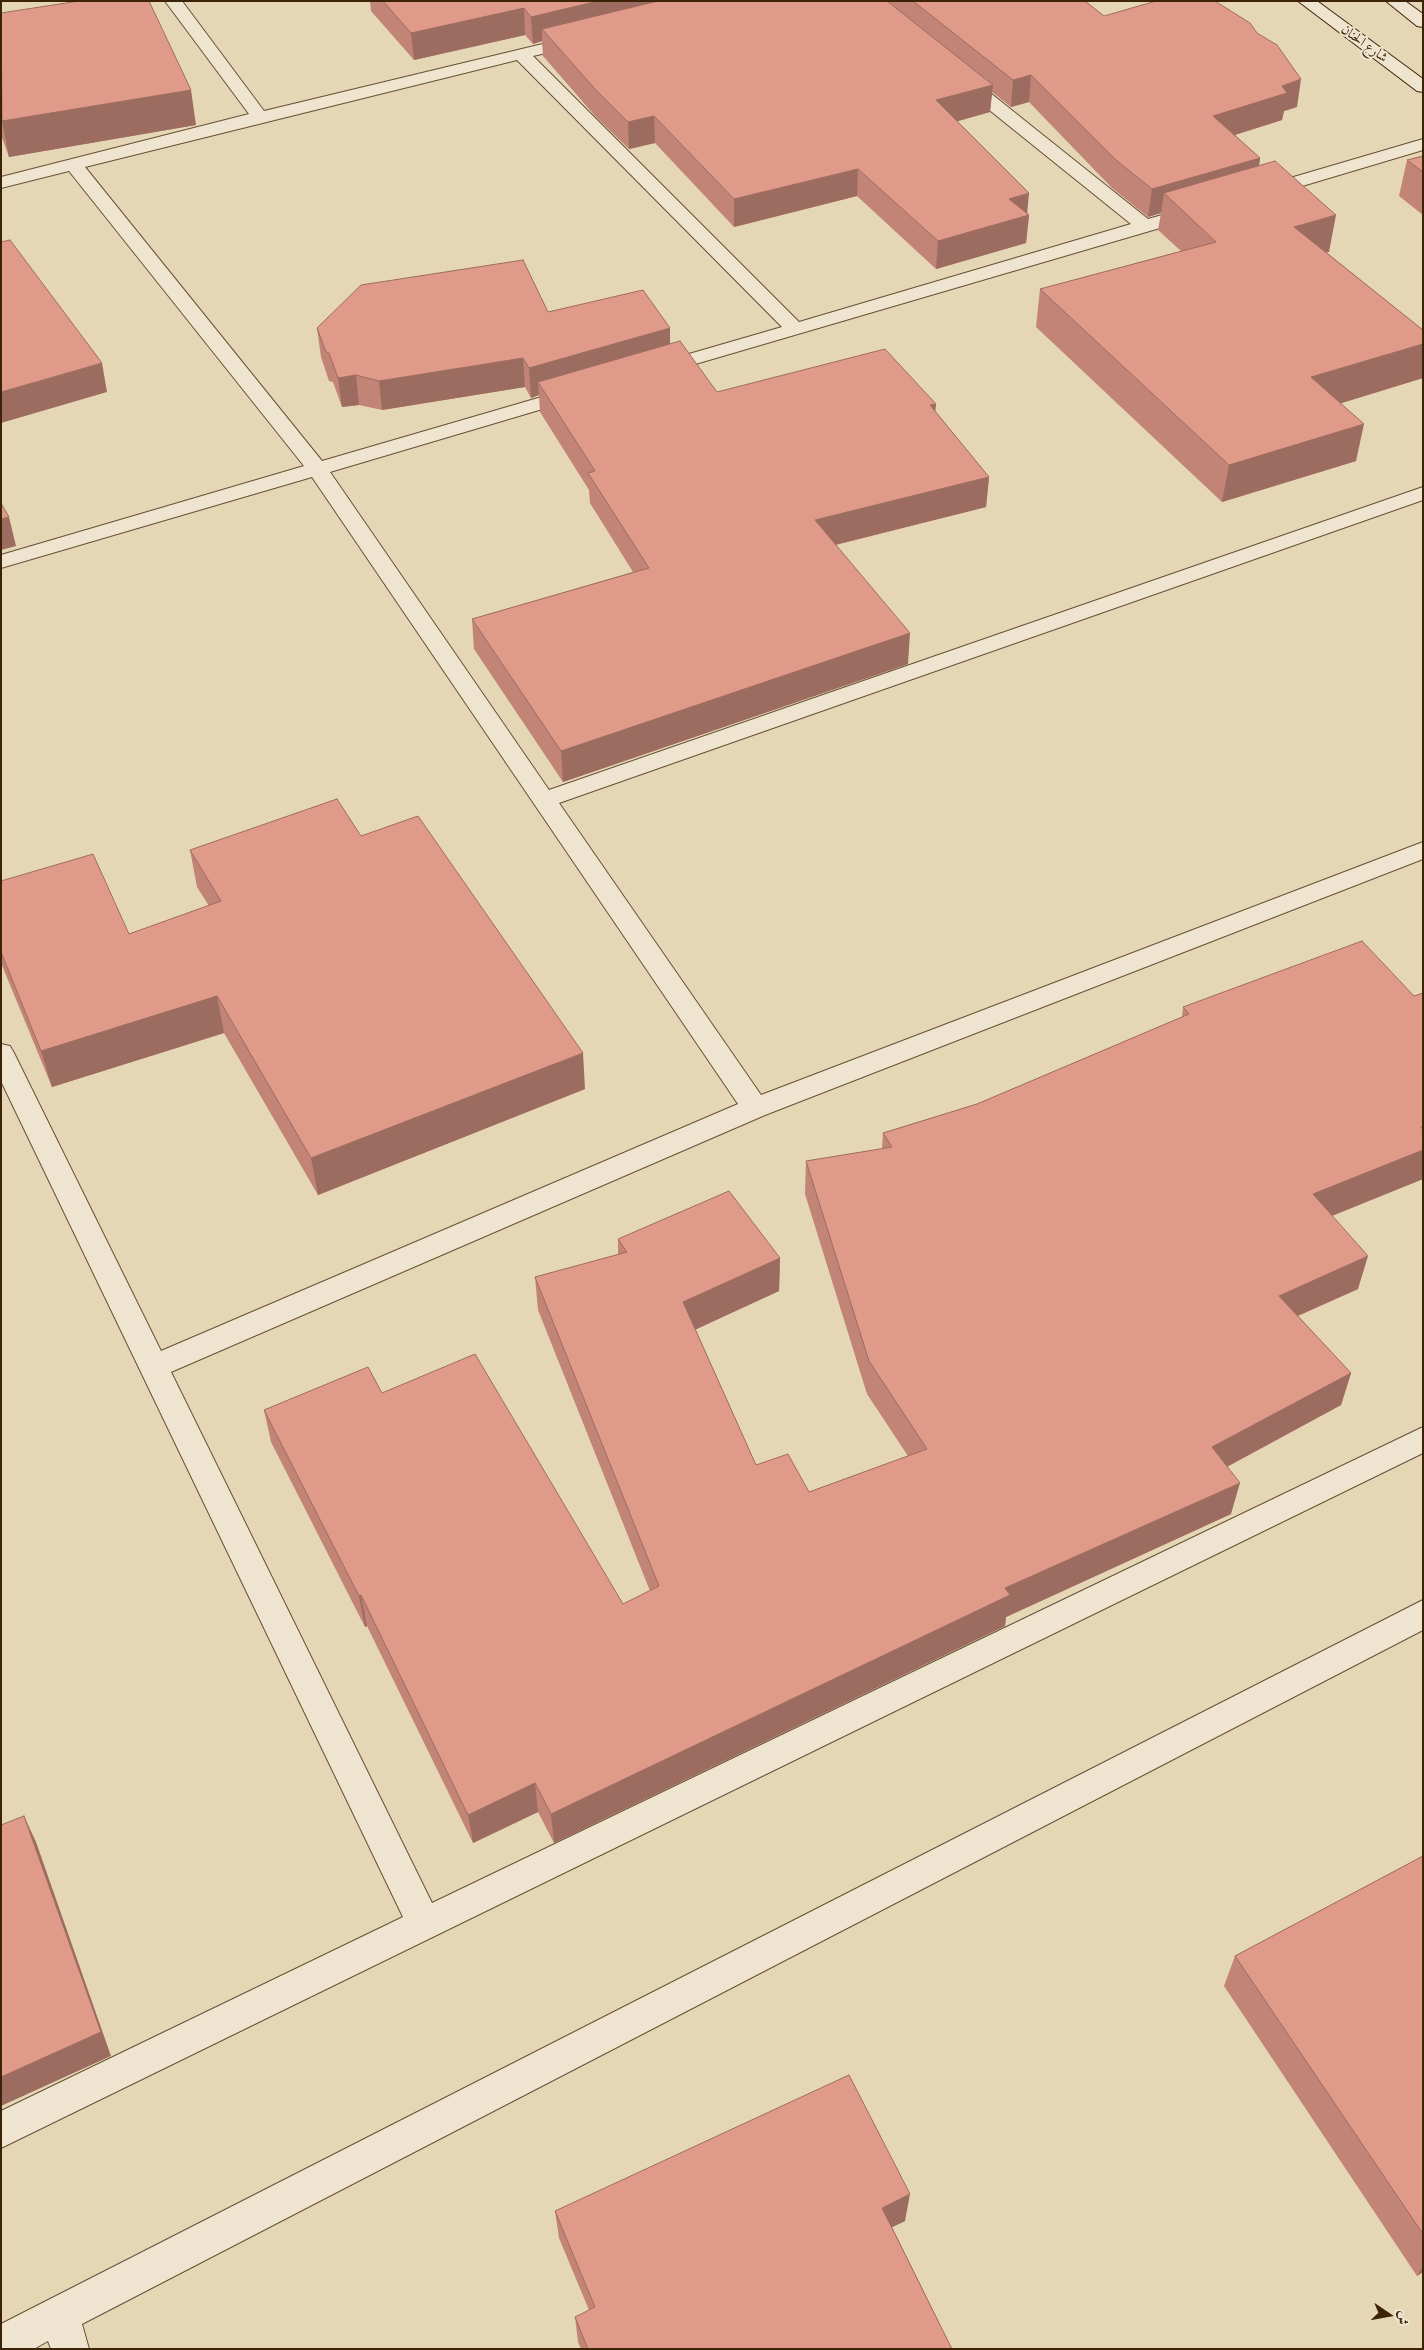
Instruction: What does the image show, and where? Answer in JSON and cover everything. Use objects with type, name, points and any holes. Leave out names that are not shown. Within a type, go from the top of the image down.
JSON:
[{"type":"street","points":[[173,1],[260,116]]},
{"type":"street","name":"شارع الحنان","points":[[1306,1],[1423,87]]},
{"type":"street","points":[[1394,1],[1423,22]]},
{"type":"street","points":[[1,183],[260,116],[597,36]]},
{"type":"street","points":[[520,54],[795,329]]},
{"type":"street","points":[[950,70],[1145,226]]},
{"type":"street","points":[[1241,198],[1423,144]]},
{"type":"street","points":[[74,165],[316,469],[756,1108]]},
{"type":"street","points":[[642,374],[1212,206]]},
{"type":"street","points":[[1,562],[594,388]]},
{"type":"street","points":[[544,800],[1422,494]]},
{"type":"street","points":[[154,1368],[756,1108],[1423,850]]},
{"type":"street","points":[[1,1053],[424,1924]]},
{"type":"street","points":[[1,2130],[1423,1438]]},
{"type":"street","points":[[1,2345],[65,2332],[1423,1614]]},
{"type":"building","points":[[79,1],[149,1],[191,90],[2,121],[1,13]]},
{"type":"building","points":[[383,1],[598,1],[531,17],[524,8],[411,33]]},
{"type":"building","points":[[658,1],[887,1],[993,85],[936,100],[1029,193],[1009,199],[1029,215],[938,241],[858,169],[734,199],[654,116],[628,122],[595,89],[542,29]]},
{"type":"building","points":[[913,1],[1085,1],[1104,16],[1156,1],[1215,1],[1250,23],[1257,33],[1277,45],[1301,79],[1282,86],[1287,93],[1213,116],[1260,158],[1152,189],[1116,160],[1031,75],[1013,80]]},
{"type":"building","points":[[1423,156],[1423,172],[1407,160]]},
{"type":"building","points":[[1275,161],[1336,215],[1294,227],[1423,330],[1423,344],[1311,377],[1364,424],[1229,465],[1040,289],[1216,242],[1164,193]]},
{"type":"building","points":[[10,240],[102,363],[1,392],[1,242]]},
{"type":"building","points":[[523,260],[548,312],[643,290],[670,328],[529,368],[523,358],[379,381],[356,375],[338,378],[317,328],[361,285]]},
{"type":"building","points":[[680,341],[717,392],[885,349],[936,404],[930,405],[989,477],[815,520],[910,633],[561,751],[472,619],[649,568],[588,473],[595,471],[538,382]]},
{"type":"building","points":[[1,503],[9,517],[1,519]]},
{"type":"building","points":[[337,799],[361,836],[418,816],[583,1053],[311,1158],[217,996],[41,1051],[1,952],[1,881],[93,854],[129,934],[221,901],[190,850]]},
{"type":"building","points":[[1362,941],[1414,996],[1423,993],[1423,1127],[1421,1127],[1423,1130],[1423,1150],[1313,1194],[1368,1256],[1279,1296],[1351,1373],[1212,1447],[1240,1483],[1005,1588],[1010,1595],[551,1814],[535,1783],[468,1815],[361,1595],[359,1596],[264,1410],[368,1367],[382,1393],[475,1354],[623,1604],[659,1586],[535,1277],[627,1252],[618,1239],[729,1191],[780,1258],[683,1302],[756,1465],[788,1454],[809,1492],[927,1449],[869,1361],[806,1161],[892,1147],[883,1133],[977,1104],[1189,1014],[1183,1007]]},
{"type":"building","points":[[24,1816],[101,2032],[1,2077],[1,1825]]},
{"type":"building","points":[[1423,1856],[1423,2234],[1235,1956]]},
{"type":"building","points":[[849,2075],[910,2194],[882,2208],[952,2349],[588,2349],[575,2317],[595,2307],[555,2211]]}]
